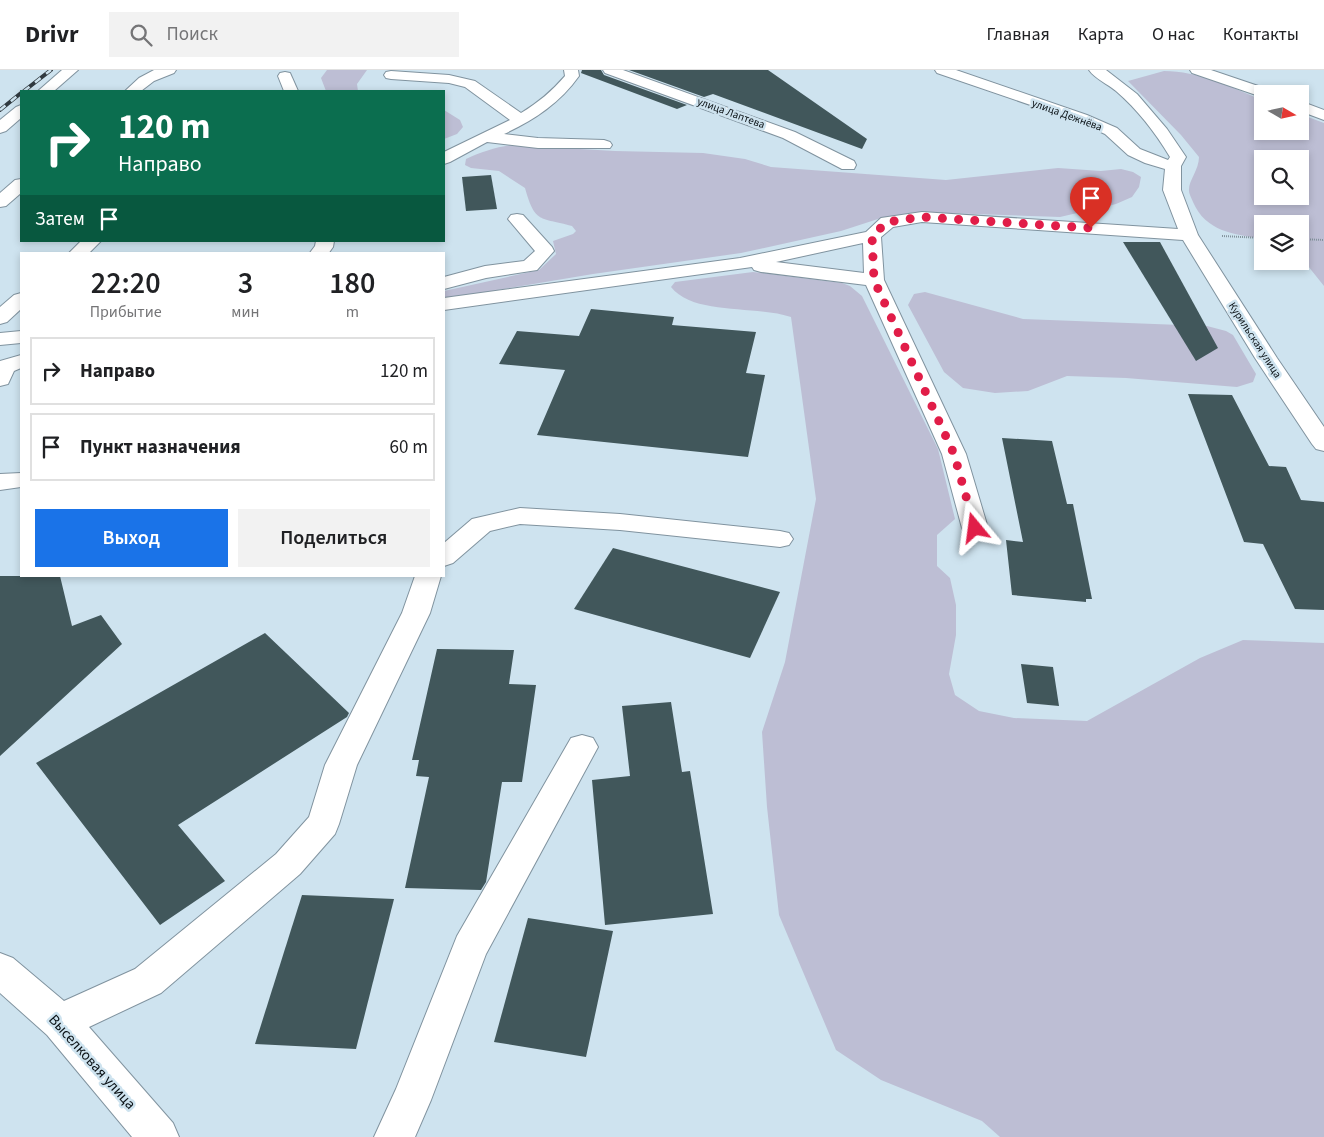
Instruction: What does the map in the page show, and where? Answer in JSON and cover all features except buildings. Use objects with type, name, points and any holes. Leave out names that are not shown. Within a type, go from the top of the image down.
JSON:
[{"type":"street","points":[[46,90],[71,70]]},
{"type":"street","points":[[445,158],[541,108],[560,92],[572,76],[571,70]]},
{"type":"street","name":"улица Лаптева","points":[[610,70],[789,135],[848,165]]},
{"type":"street","name":"улица Дежнёва","points":[[942,70],[1082,118],[1111,131],[1134,152],[1151,160],[1173,166]]},
{"type":"street","points":[[445,304],[740,264],[872,236],[887,222],[922,217],[1189,235],[1172,190],[1173,166],[1178,157],[1170,142],[1113,80],[1096,70]]},
{"type":"street","points":[[1197,70],[1254,89]]},
{"type":"street","points":[[133,90],[144,81],[164,71]]},
{"type":"street","points":[[391,75],[449,79],[470,84],[520,120]]},
{"type":"street","points":[[285,76],[291,90]]},
{"type":"street","points":[[1309,109],[1324,115]]},
{"type":"street","points":[[0,128],[20,111]]},
{"type":"street","points":[[445,145],[484,138],[604,146]]},
{"type":"street","points":[[0,202],[20,185]]},
{"type":"street","points":[[445,283],[485,272],[530,266],[545,250],[517,219]]},
{"type":"street","name":"Курильская улица","points":[[1189,235],[1266,358],[1324,444]]},
{"type":"street","points":[[872,236],[874,280],[954,454],[975,528]]},
{"type":"street","points":[[78,252],[91,242]]},
{"type":"street","points":[[740,264],[874,280]]},
{"type":"street","points":[[0,318],[20,300]]},
{"type":"street","points":[[0,339],[20,337]]},
{"type":"street","points":[[0,379],[4,367],[20,361]]},
{"type":"street","points":[[0,482],[20,480]]},
{"type":"street","points":[[445,556],[481,525],[520,516],[620,522],[780,539]]},
{"type":"street","points":[[60,1022],[148,981],[288,864],[323,824],[341,765],[416,612],[428,577]]},
{"type":"street","points":[[394,1137],[411,1100],[470,948],[582,747]]},
{"type":"street","name":"Выселковая улица","points":[[0,970],[60,1022],[159,1137]]},
{"type":"path","points":[[1309,239],[1324,240]]},
{"type":"shaded area","points":[[327,70],[367,70],[357,84],[358,90],[326,90],[321,78]]},
{"type":"shaded area","points":[[1164,71],[1177,72],[1202,77],[1254,97],[1254,140],[1309,140],[1309,117],[1324,123],[1324,286],[1309,267],[1309,215],[1254,215],[1254,237],[1222,230],[1205,220],[1193,202],[1189,191],[1199,157],[1181,135],[1128,81]]},
{"type":"shaded area","points":[[445,111],[460,120],[463,127],[457,134],[445,139]]},
{"type":"shaded area","points":[[512,145],[615,151],[703,153],[745,159],[771,167],[946,180],[1058,168],[1101,171],[1121,169],[1133,172],[1141,177],[1139,187],[1132,197],[1116,204],[1060,217],[917,212],[878,219],[841,231],[741,253],[593,274],[445,299],[445,291],[539,270],[556,254],[553,241],[573,234],[576,231],[572,226],[540,217],[532,208],[525,188],[499,171],[471,168],[465,165],[466,159],[494,148]]},
{"type":"shaded area","points":[[753,272],[842,283],[850,286],[862,296],[938,449],[955,519],[937,535],[937,566],[950,578],[956,605],[956,635],[949,674],[955,695],[979,711],[1014,718],[1087,721],[1200,658],[1243,640],[1324,643],[1324,1137],[1000,1137],[982,1121],[881,1080],[836,1050],[779,915],[767,807],[762,732],[785,662],[816,499],[791,317],[777,313],[710,306],[681,296],[671,287],[675,282]]},
{"type":"shaded area","points":[[925,292],[1023,319],[1207,326],[1233,335],[1256,374],[1253,382],[1237,387],[1126,378],[1067,376],[1028,391],[995,393],[963,388],[944,372],[908,305],[914,294]]},
{"type":"railway","points":[[25,90],[51,70]]},
{"type":"railway","points":[[0,110],[20,94]]},
{"type":"route","points":[[975,528],[954,454],[874,280],[872,236],[887,222],[922,217],[1091,228]]}]
